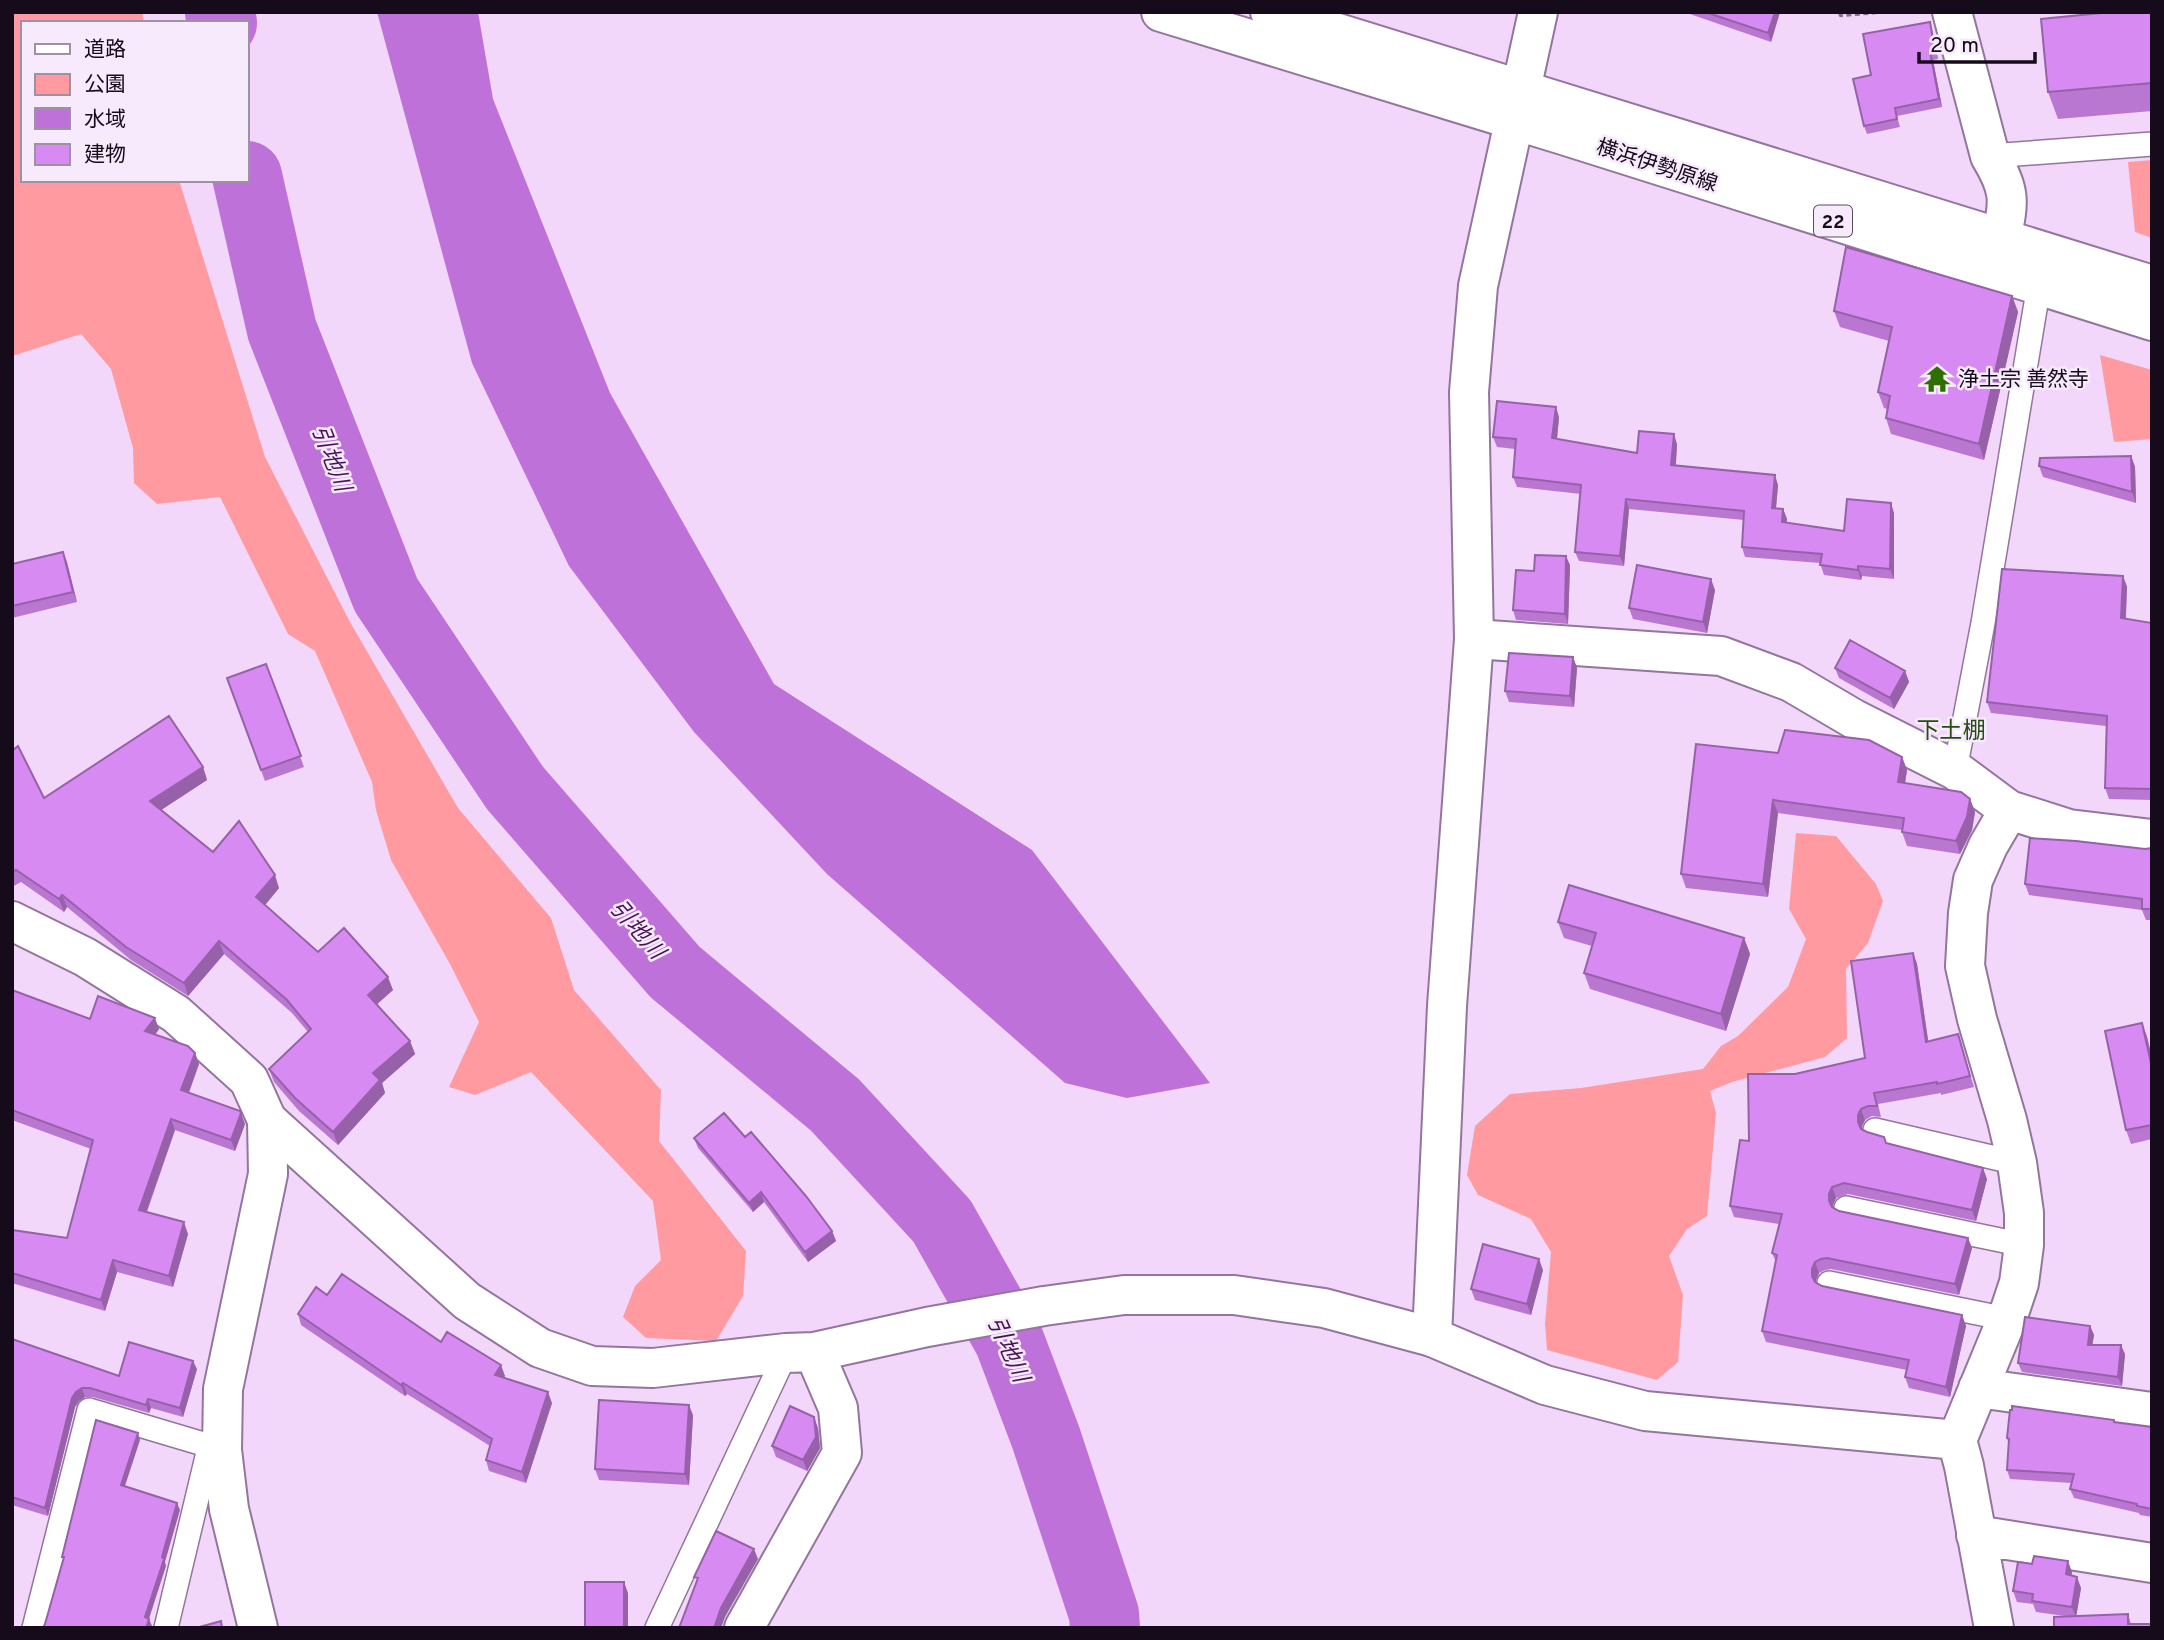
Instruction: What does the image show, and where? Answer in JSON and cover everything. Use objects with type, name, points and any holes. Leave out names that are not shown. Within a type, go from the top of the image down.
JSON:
[{"type":"street","name":"横浜伊勢原線","points":[[1161,12],[1517,105],[2001,238],[2152,285]]},
{"type":"street","name":"横浜伊勢原線","points":[[1270,12],[1517,105],[2039,285],[2152,321]]},
{"type":"street","points":[[1432,1337],[1447,1006],[1474,639],[1469,392],[1475,309],[1538,12]]},
{"type":"street","points":[[1952,12],[1990,156],[2001,173],[2006,188],[2007,210],[2001,238]]},
{"type":"street","points":[[1474,639],[1721,656],[1791,682],[1854,719],[1955,770],[2009,810],[2069,829],[2152,839]]},
{"type":"street","points":[[1994,1628],[1964,1466],[1956,1440],[2007,1319],[2019,1283],[2024,1245],[2024,1213],[2017,1163],[1965,967],[1973,880],[1988,846],[2009,810]]},
{"type":"street","points":[[12,921],[85,957],[176,1014],[249,1080],[267,1119],[467,1301],[540,1348],[592,1366],[653,1368],[800,1353],[1044,1306],[1124,1295],[1234,1295],[1324,1308],[1432,1337],[1545,1385],[1644,1411],[1956,1440]]},
{"type":"street","points":[[258,1628],[229,1509],[222,1450],[223,1389],[268,1174],[267,1119]]},
{"type":"street","points":[[744,1628],[842,1453],[838,1408],[800,1353]]},
{"type":"street","points":[[1978,1388],[2152,1412]]},
{"type":"street","points":[[1976,1535],[2152,1563]]},
{"type":"lane","points":[[1990,156],[2152,144]]},
{"type":"lane","points":[[1955,770],[1983,623],[2039,285]]},
{"type":"lane","points":[[1875,1130],[2017,1163]]},
{"type":"lane","points":[[1846,1208],[2024,1245]]},
{"type":"lane","points":[[1829,1283],[2007,1319]]},
{"type":"lane","points":[[657,1628],[800,1353]]},
{"type":"lane","points":[[166,1628],[223,1389]]},
{"type":"lane","points":[[34,1628],[89,1410],[210,1446]]},
{"type":"path","points":[[1840,12],[1841,15],[1876,12]]},
{"type":"green space","points":[[12,12],[142,12],[144,21],[21,21],[21,182],[180,182],[265,457],[350,622],[458,808],[551,918],[574,990],[661,1090],[659,1141],[746,1251],[743,1296],[716,1341],[646,1338],[623,1317],[635,1286],[661,1260],[653,1201],[531,1072],[475,1095],[449,1087],[479,1022],[450,964],[391,860],[376,810],[372,782],[315,651],[288,634],[220,497],[157,504],[134,483],[133,448],[111,369],[81,334],[12,356]]},
{"type":"green space","points":[[2152,160],[2152,238],[2135,232],[2128,162]]},
{"type":"green space","points":[[2100,355],[2152,370],[2152,439],[2114,442]]},
{"type":"green space","points":[[1796,833],[1836,836],[1876,884],[1883,901],[1868,943],[1846,969],[1847,1038],[1825,1057],[1732,1082],[1710,1091],[1716,1113],[1707,1216],[1687,1229],[1669,1256],[1683,1295],[1678,1362],[1657,1380],[1547,1350],[1545,1324],[1551,1252],[1531,1219],[1478,1195],[1467,1175],[1475,1126],[1510,1094],[1581,1088],[1703,1069],[1721,1046],[1738,1036],[1788,987],[1806,939],[1789,909]]},
{"type":"water","points":[[377,12],[478,12],[493,99],[610,393],[774,684],[1032,850],[1210,1083],[1127,1098],[1065,1083],[827,874],[694,732],[569,566],[472,363]]},
{"type":"building","points":[[1705,12],[1775,12],[1768,33]]},
{"type":"building","points":[[2112,12],[2152,12],[2152,83],[2048,92],[2041,19]]},
{"type":"building","points":[[1930,22],[1935,51],[1930,52],[1939,99],[1895,108],[1897,119],[1864,126],[1853,79],[1871,75],[1863,34]]},
{"type":"building","points":[[1846,247],[2012,296],[1979,444],[1886,418],[1890,396],[1878,392],[1892,327],[1834,311]]},
{"type":"building","points":[[1497,401],[1556,407],[1552,438],[1637,453],[1639,431],[1674,434],[1671,465],[1775,475],[1772,508],[1783,509],[1782,522],[1844,531],[1847,499],[1891,503],[1890,569],[1858,566],[1858,570],[1820,565],[1822,554],[1742,547],[1744,511],[1626,499],[1620,556],[1575,552],[1581,485],[1513,477],[1516,439],[1493,437]]},
{"type":"building","points":[[2131,456],[2132,492],[2039,466],[2040,458]]},
{"type":"building","points":[[63,552],[73,592],[12,606],[12,564]]},
{"type":"building","points":[[1535,555],[1566,556],[1565,614],[1513,610],[1516,570],[1534,571]]},
{"type":"building","points":[[1637,565],[1711,579],[1703,622],[1629,608]]},
{"type":"building","points":[[2002,569],[2123,576],[2121,618],[2152,623],[2152,789],[2105,788],[2107,716],[1987,702]]},
{"type":"building","points":[[1850,640],[1905,671],[1890,698],[1835,668]]},
{"type":"building","points":[[1509,653],[1573,657],[1570,696],[1505,691]]},
{"type":"building","points":[[266,664],[301,756],[261,770],[227,678]]},
{"type":"building","points":[[169,716],[203,767],[150,801],[213,852],[239,821],[275,875],[256,897],[318,952],[344,928],[388,977],[368,995],[410,1041],[373,1073],[380,1080],[333,1132],[295,1098],[269,1069],[311,1029],[287,1000],[219,941],[184,983],[126,947],[62,895],[59,899],[16,870],[12,872],[12,751],[18,746],[44,798]]},
{"type":"building","points":[[1785,730],[1869,740],[1902,757],[1898,782],[1961,792],[1970,799],[1967,817],[1956,841],[1902,832],[1904,818],[1773,800],[1763,884],[1681,874],[1696,744],[1778,753]]},
{"type":"building","points":[[2030,838],[2152,848],[2152,909],[2142,909],[2142,899],[2025,884]]},
{"type":"building","points":[[1569,885],[1744,938],[1721,1014],[1584,973],[1596,933],[1558,922]]},
{"type":"building","points":[[1913,953],[1926,1042],[1958,1034],[1970,1076],[1937,1084],[1874,1093],[1877,1106],[1861,1109],[1858,1122],[1861,1129],[1884,1137],[1886,1143],[1983,1168],[1972,1210],[1844,1183],[1832,1187],[1829,1201],[1832,1207],[1839,1211],[1968,1238],[1955,1284],[1827,1258],[1815,1262],[1812,1276],[1815,1282],[1822,1286],[1962,1315],[1946,1387],[1905,1377],[1909,1360],[1762,1331],[1777,1255],[1772,1253],[1782,1214],[1730,1206],[1740,1140],[1749,1141],[1748,1074],[1795,1074],[1865,1058],[1851,961]]},
{"type":"building","points":[[12,990],[90,1019],[98,996],[155,1018],[145,1031],[188,1046],[195,1053],[181,1090],[240,1111],[231,1140],[171,1119],[139,1210],[184,1222],[169,1276],[113,1260],[101,1300],[12,1273],[12,1230],[67,1238],[93,1140],[12,1110]]},
{"type":"building","points":[[2142,1023],[2152,1068],[2152,1125],[2126,1130],[2105,1031]]},
{"type":"building","points":[[724,1113],[745,1137],[751,1132],[832,1231],[805,1252],[761,1192],[749,1203],[694,1138]]},
{"type":"building","points":[[1483,1244],[1539,1259],[1527,1304],[1471,1289]]},
{"type":"building","points":[[342,1274],[441,1342],[447,1332],[501,1365],[495,1375],[548,1392],[522,1472],[486,1460],[492,1439],[403,1383],[401,1385],[298,1314],[316,1287],[327,1295]]},
{"type":"building","points":[[2025,1317],[2090,1326],[2088,1345],[2121,1345],[2118,1377],[2018,1363]]},
{"type":"building","points":[[12,1339],[119,1376],[129,1342],[193,1361],[180,1408],[148,1399],[146,1405],[90,1388],[82,1388],[76,1392],[72,1398],[45,1508],[12,1497]]},
{"type":"building","points":[[599,1400],[689,1405],[685,1474],[595,1469]]},
{"type":"building","points":[[790,1406],[814,1417],[816,1437],[803,1460],[772,1446]]},
{"type":"building","points":[[2012,1406],[2152,1427],[2152,1509],[2070,1489],[2074,1474],[2007,1470],[2007,1438]]},
{"type":"building","points":[[96,1420],[138,1433],[121,1485],[177,1503],[162,1557],[164,1559],[145,1617],[149,1619],[146,1628],[43,1628],[64,1557]]},
{"type":"building","points":[[716,1531],[754,1549],[721,1608],[714,1628],[679,1628],[698,1578],[694,1577]]},
{"type":"building","points":[[2034,1556],[2068,1561],[2066,1574],[2077,1577],[2072,1607],[2032,1601],[2033,1594],[2013,1591],[2018,1562],[2032,1564]]},
{"type":"building","points":[[585,1582],[624,1582],[624,1628],[585,1628]]},
{"type":"building","points":[[2128,1614],[2128,1624],[2152,1624],[2152,1628],[2054,1628],[2054,1617]]},
{"type":"building","points":[[221,1621],[222,1628],[196,1628]]},
{"type":"waterway","name":"引地川","points":[[220,12],[222,21]]},
{"type":"waterway","name":"引地川","points":[[248,180],[282,330],[386,595],[515,788],[675,972],[835,1105],[942,1221],[1009,1340],[1046,1438],[1104,1614],[1105,1628]]},
{"type":"place","name":"浄土宗 善然寺","points":[[1937,379]]},
{"type":"district","name":"下土棚","points":[[1951,730]]}]
